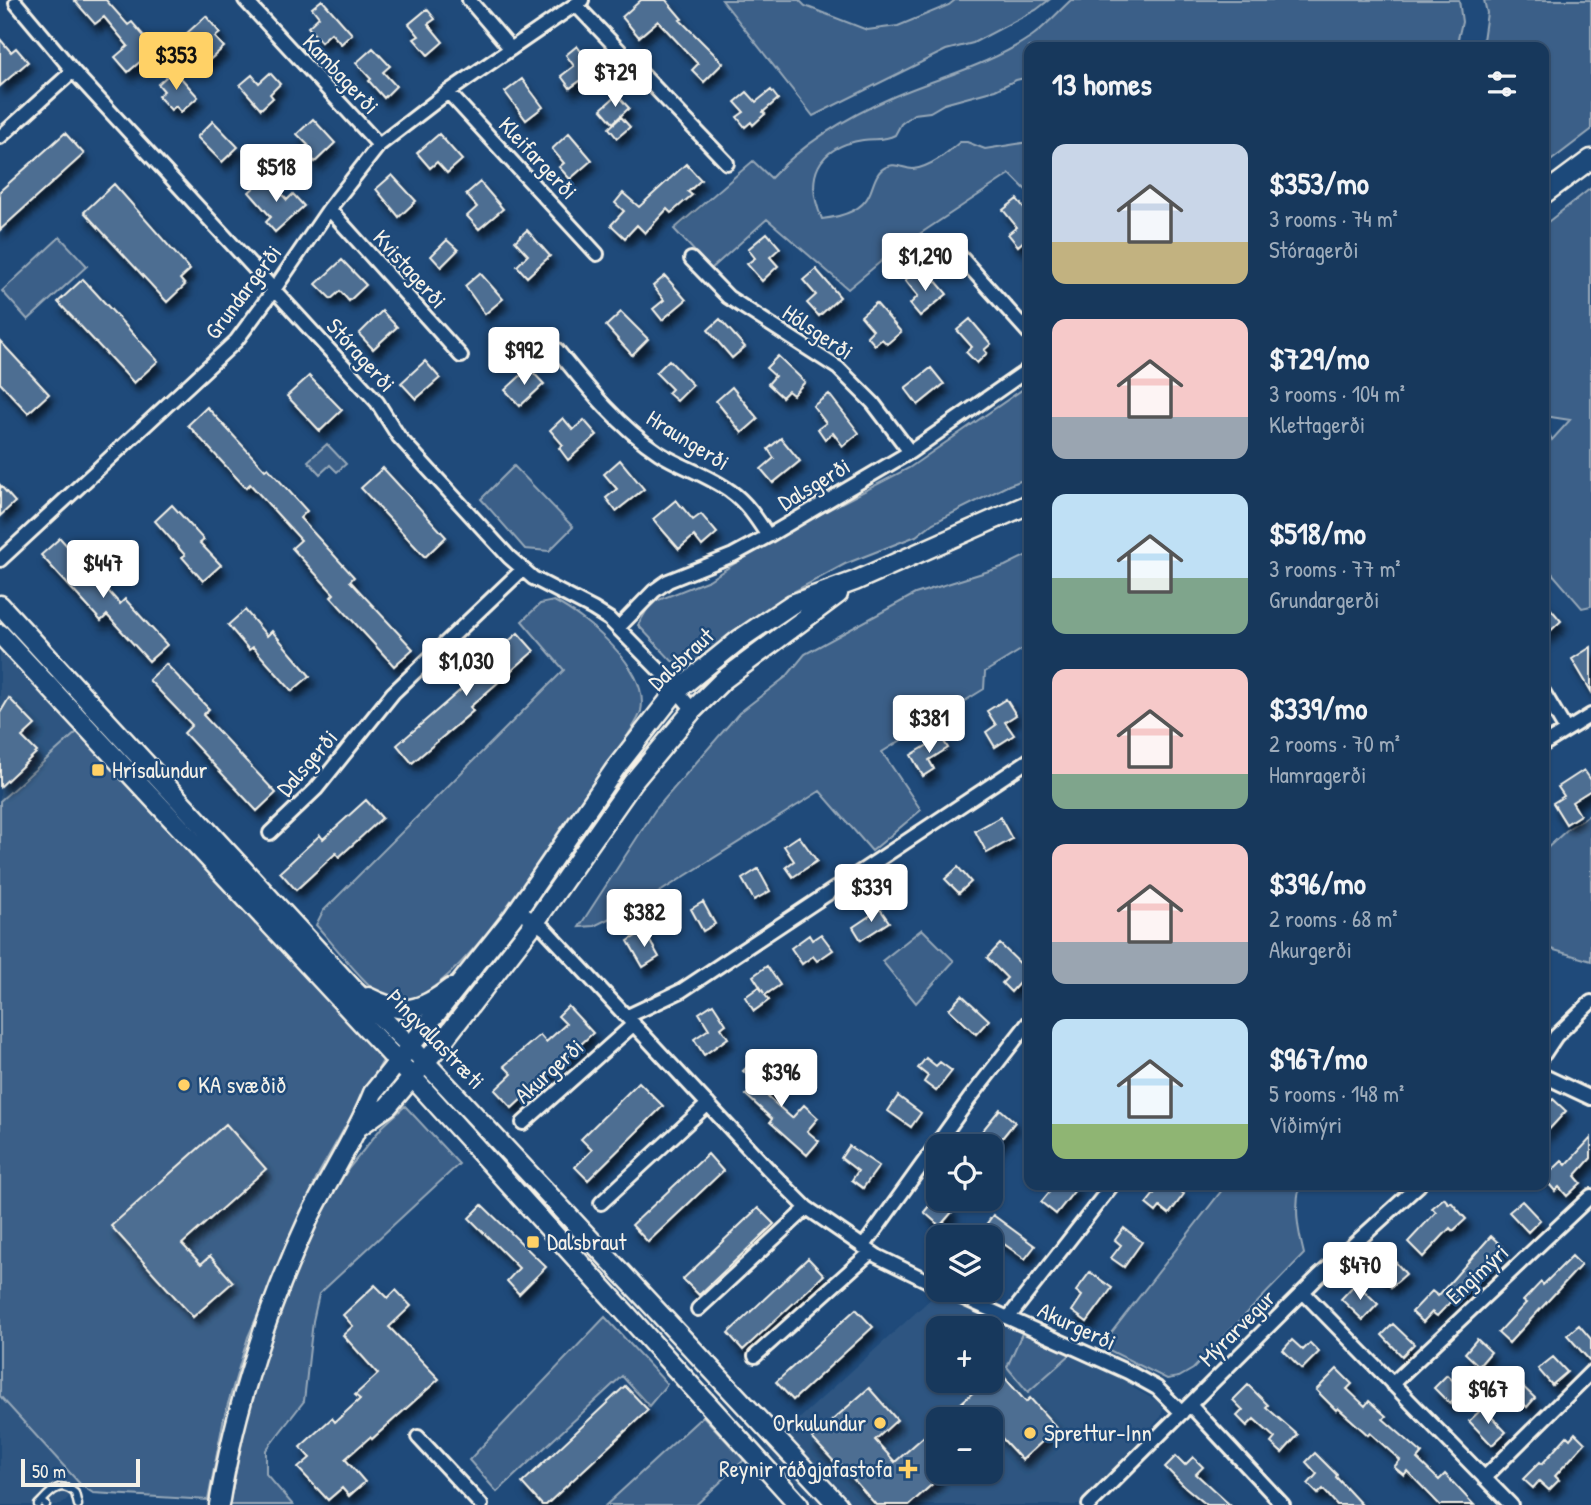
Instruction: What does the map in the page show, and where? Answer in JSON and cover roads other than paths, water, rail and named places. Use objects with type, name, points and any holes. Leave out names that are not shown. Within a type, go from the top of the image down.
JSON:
[{"type":"main road","points":[[1549,190],[1591,159]]},
{"type":"main road","name":"Dalsbraut","points":[[219,1505],[238,1416],[289,1262],[311,1215],[360,1126],[373,1093],[518,910],[615,769],[676,691],[740,639],[792,604],[855,581],[1024,506]]},
{"type":"main road","name":"Dalsbraut","points":[[360,1126],[388,1106],[426,1063],[535,922],[633,782],[693,710],[723,681],[855,581]]},
{"type":"main road","name":"Þingvallastræti","points":[[0,605],[355,991],[426,1063],[838,1505]]},
{"type":"main road","name":"Þingvallastræti","points":[[0,635],[413,1078],[799,1505]]},
{"type":"main road","points":[[355,991],[391,1008],[406,1010],[420,1007],[441,996],[470,973]]},
{"type":"street","name":"Kambagerði","points":[[245,0],[379,145]]},
{"type":"street","points":[[469,0],[512,49]]},
{"type":"street","name":"Grundargerði","points":[[0,560],[236,341],[329,209],[379,145],[448,92],[579,2]]},
{"type":"street","points":[[579,2],[727,163]]},
{"type":"street","name":"Stóragerði","points":[[16,3],[73,71],[377,402],[399,437],[522,570],[593,608],[619,627],[693,710]]},
{"type":"street","points":[[0,138],[73,71]]},
{"type":"street","name":"Kleifargerði","points":[[448,92],[597,254]]},
{"type":"street","name":"Kvistagerði","points":[[329,209],[461,356]]},
{"type":"street","points":[[950,245],[1024,327]]},
{"type":"street","name":"Hólsgerði","points":[[691,259],[728,297],[838,368],[873,403],[910,452]]},
{"type":"street","name":"Hraungerði","points":[[557,350],[594,395],[629,430],[660,453],[731,491],[747,506],[768,536]]},
{"type":"street","name":"Dalsgerði","points":[[619,627],[654,591],[668,582],[733,555],[768,536],[910,452],[1024,372]]},
{"type":"street","name":"Dalsgerði","points":[[270,833],[316,789],[393,693],[522,570]]},
{"type":"street","points":[[1549,701],[1566,730]]},
{"type":"street","points":[[1549,741],[1591,715]]},
{"type":"street","name":"Akurgerði","points":[[523,1123],[631,1020],[681,991],[1024,763]]},
{"type":"street","points":[[518,910],[545,929],[768,1170],[807,1208],[867,1249],[926,1280]]},
{"type":"street","points":[[1549,1046],[1556,1036],[1591,1002]]},
{"type":"street","points":[[755,1356],[867,1249],[954,1119],[1024,1028]]},
{"type":"street","points":[[1549,1078],[1591,1098]]},
{"type":"street","points":[[601,1203],[708,1104]]},
{"type":"street","points":[[1009,1317],[1108,1190]]},
{"type":"street","name":"Mýrarvegur","points":[[1089,1505],[1303,1292],[1414,1190]]},
{"type":"street","name":"Engimýri","points":[[1392,1384],[1591,1196]]},
{"type":"street","points":[[698,1309],[807,1208]]},
{"type":"street","points":[[1303,1292],[1511,1505]]},
{"type":"street","name":"Akurgerði","points":[[974,1302],[1128,1372],[1157,1388],[1186,1409],[1283,1505]]},
{"type":"street","points":[[1484,1478],[1591,1372]]},
{"type":"street","points":[[418,1437],[481,1505]]},
{"type":"lane","points":[[42,1504],[55,1488],[66,1487],[75,1493],[79,1505]]},
{"type":"place","name":"Hrísalundur","points":[[98,770]]},
{"type":"place","name":"KA svæðið","points":[[184,1085]]},
{"type":"place","name":"Dalsbraut","points":[[533,1242]]},
{"type":"place","name":"Orkulundur","points":[[880,1423]]},
{"type":"place","name":"Sprettur-Inn","points":[[1030,1433]]},
{"type":"place","name":"Reynir ráðgjafastofa","points":[[908,1469]]}]
